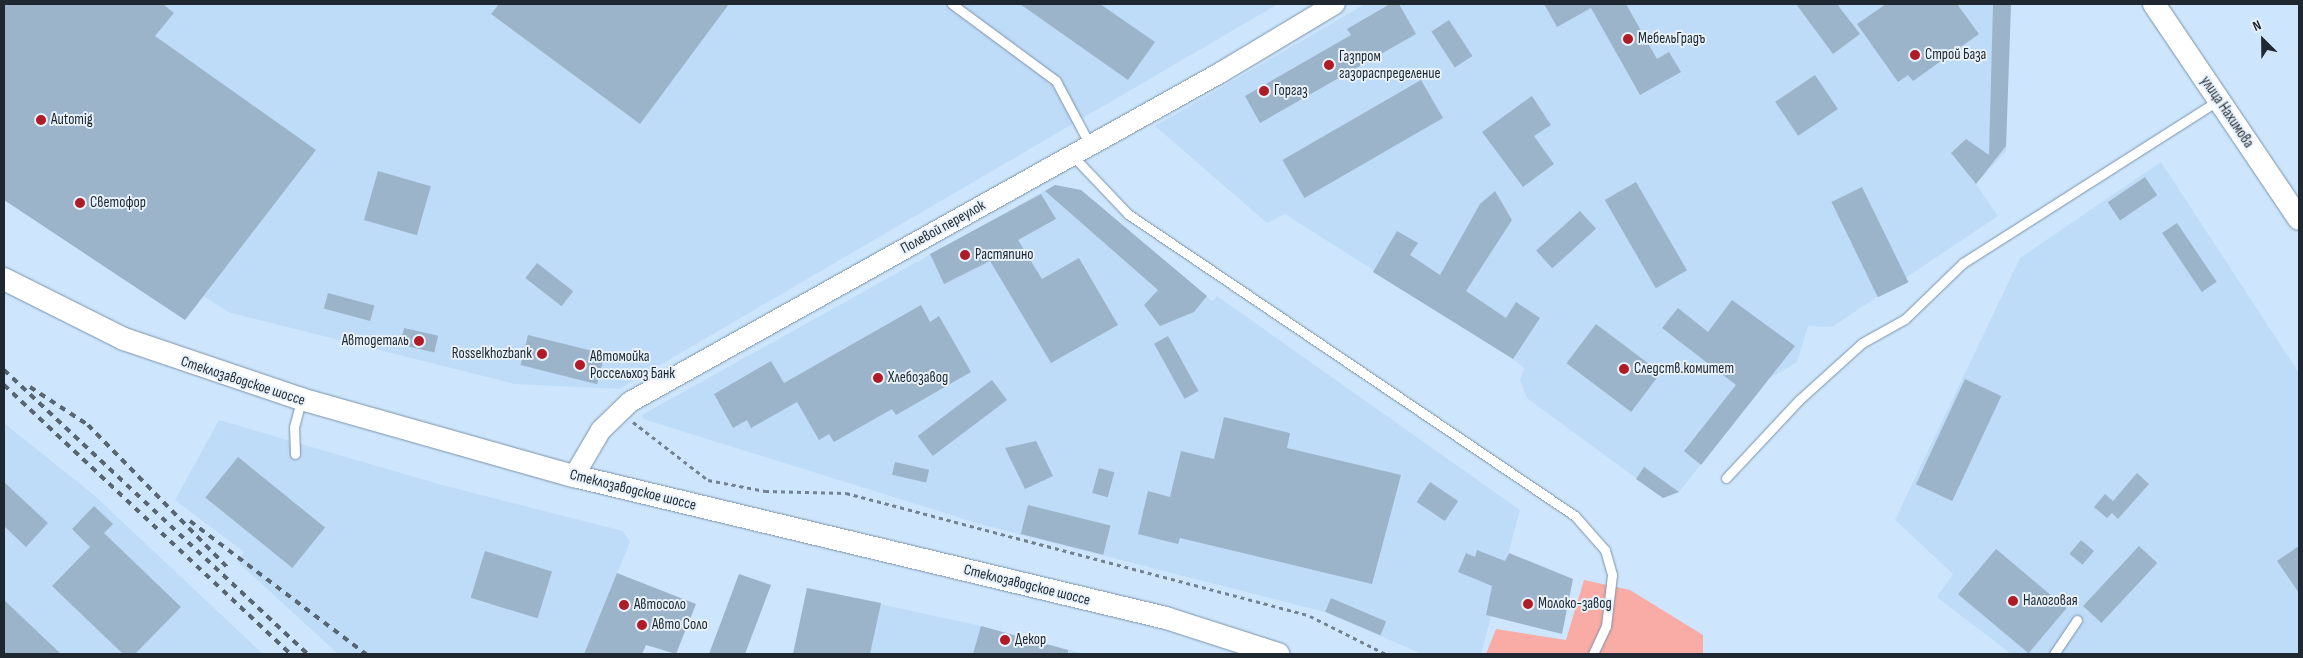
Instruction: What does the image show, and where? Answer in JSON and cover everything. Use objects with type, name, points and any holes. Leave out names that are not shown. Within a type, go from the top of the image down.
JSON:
[{"type":"main road","name":"улица Нахимова","points":[[2154,4],[2299,219]]},
{"type":"main road","name":"Стеклозаводское шоссе","points":[[4,280],[133,342],[301,400],[574,476],[1236,645],[1278,654]]},
{"type":"street","name":"Полевой переулок","points":[[574,476],[601,430],[630,402],[1090,145],[1335,4]]},
{"type":"lane","points":[[952,4],[1056,82],[1090,145]]},
{"type":"lane","points":[[1726,478],[1855,349],[1905,319],[1963,263],[2219,100]]},
{"type":"lane","points":[[1072,155],[1128,214],[1575,516],[1605,550],[1612,575],[1606,626],[1593,654]]},
{"type":"lane","points":[[295,454],[295,419],[301,400]]},
{"type":"lane","points":[[2054,654],[2077,620]]},
{"type":"path","points":[[620,412],[708,480],[765,492],[846,493],[1310,616],[1386,654]]},
{"type":"shaded area","points":[[4,4],[1278,4],[619,389],[515,384],[231,313],[4,178]]},
{"type":"shaded area","points":[[1365,4],[2011,4],[2006,151],[1976,184],[1998,216],[1832,327],[1808,326],[1797,362],[1768,379],[1679,492],[1663,498],[1527,398],[1520,380],[1524,368],[1513,359],[1285,214],[1267,223],[1155,126]]},
{"type":"shaded area","points":[[2161,162],[2299,373],[2299,654],[2011,654],[1937,597],[1953,574],[1895,520],[2020,258]]},
{"type":"shaded area","points":[[1055,185],[1081,190],[1212,301],[1217,296],[1520,510],[1481,654],[1422,654],[1325,612],[980,524],[643,419],[642,415]]},
{"type":"shaded area","points":[[219,420],[442,485],[623,531],[630,542],[584,654],[338,654],[237,561],[244,552],[175,500]]},
{"type":"shaded area","points":[[4,423],[95,496],[263,654],[4,654]]},
{"type":"shaded area","points":[[1584,580],[1630,590],[1703,635],[1703,654],[1486,654],[1496,629],[1566,640]]},
{"type":"shaded area","points":[[807,588],[981,626],[1084,654],[793,654]]},
{"type":"building","points":[[4,4],[163,4],[174,13],[155,36],[316,150],[185,320],[4,200]]},
{"type":"building","points":[[499,4],[729,4],[640,124],[491,14]]},
{"type":"building","points":[[1020,4],[1100,4],[1155,42],[1128,80]]},
{"type":"building","name":"Газпром газораспределение","points":[[1390,4],[1399,4],[1416,34],[1260,123],[1245,96],[1351,35],[1347,29]]},
{"type":"building","name":"МебельГрадъ","points":[[1544,4],[1626,4],[1657,59],[1669,52],[1681,72],[1640,95],[1591,8],[1557,27]]},
{"type":"building","points":[[1796,4],[1837,4],[1860,34],[1833,54]]},
{"type":"building","name":"Строй База","points":[[1886,4],[1957,4],[1979,34],[1913,81],[1908,75],[1898,82],[1857,24]]},
{"type":"building","points":[[1993,4],[2011,4],[2006,146],[1976,184],[1951,153],[1966,139],[1989,155]]},
{"type":"building","points":[[1449,20],[1472,56],[1455,68],[1431,31]]},
{"type":"building","points":[[1815,75],[1838,109],[1798,136],[1775,102]]},
{"type":"building","points":[[1421,80],[1443,118],[1304,198],[1282,160]]},
{"type":"building","points":[[1532,96],[1551,125],[1534,136],[1554,164],[1523,187],[1482,132]]},
{"type":"building","points":[[378,171],[431,186],[417,235],[364,220]]},
{"type":"building","points":[[2145,177],[2157,195],[2120,220],[2108,202]]},
{"type":"building","points":[[1636,182],[1687,270],[1656,288],[1605,200]]},
{"type":"building","points":[[1055,185],[1081,190],[1207,296],[1194,312],[1160,326],[1144,305],[1158,290],[1045,191]]},
{"type":"building","points":[[1862,187],[1908,282],[1878,297],[1831,202]]},
{"type":"building","points":[[1495,191],[1512,220],[1466,291],[1506,318],[1516,302],[1540,318],[1513,359],[1373,272],[1397,231],[1418,243],[1410,255],[1440,275],[1480,204]]},
{"type":"building","points":[[1041,194],[1056,219],[1018,240],[1042,279],[1079,258],[1118,325],[1051,363],[990,261],[944,284],[930,254]]},
{"type":"building","points":[[1580,211],[1596,229],[1552,268],[1536,250]]},
{"type":"building","points":[[2177,223],[2217,282],[2202,292],[2162,233]]},
{"type":"building","points":[[537,263],[573,291],[562,306],[525,278]]},
{"type":"building","points":[[328,293],[374,305],[370,321],[324,308]]},
{"type":"building","points":[[1732,300],[1795,346],[1701,465],[1684,451],[1736,385],[1662,328],[1678,308],[1708,332]]},
{"type":"building","name":"Хлебозавод","points":[[921,305],[930,322],[939,316],[971,372],[896,415],[892,409],[834,442],[829,434],[819,440],[797,402],[751,428],[747,420],[733,428],[714,394],[771,361],[784,383]]},
{"type":"building","points":[[1596,324],[1661,373],[1631,412],[1567,363]]},
{"type":"building","name":"Автодеталь","points":[[404,328],[438,336],[434,352],[400,345]]},
{"type":"building","points":[[528,335],[605,354],[597,384],[521,365]]},
{"type":"building","points":[[1168,336],[1199,391],[1185,399],[1154,344]]},
{"type":"building","points":[[1965,379],[2001,396],[1952,501],[1916,484]]},
{"type":"building","points":[[992,380],[1007,400],[933,456],[918,436]]},
{"type":"building","points":[[1224,417],[1290,433],[1287,448],[1401,475],[1372,584],[1180,538],[1178,544],[1138,534],[1148,491],[1170,497],[1181,451],[1214,459]]},
{"type":"building","points":[[1036,441],[1053,476],[1025,489],[1005,448]]},
{"type":"building","points":[[238,457],[325,527],[292,568],[205,497]]},
{"type":"building","points":[[895,462],[929,470],[926,483],[892,475]]},
{"type":"building","points":[[1644,467],[1679,492],[1663,498],[1636,479]]},
{"type":"building","points":[[1099,468],[1114,472],[1108,497],[1092,493]]},
{"type":"building","points":[[2137,473],[2149,484],[2118,519],[2112,513],[2107,518],[2094,507],[2105,494],[2113,501]]},
{"type":"building","points":[[4,482],[48,523],[26,547],[4,526]]},
{"type":"building","points":[[1430,482],[1458,501],[1445,521],[1417,502]]},
{"type":"building","points":[[1028,505],[1110,526],[1103,555],[1021,534]]},
{"type":"building","points":[[94,506],[113,524],[104,533],[181,607],[135,654],[123,654],[52,586],[90,547],[72,529]]},
{"type":"building","points":[[2081,540],[2094,551],[2082,565],[2069,554]]},
{"type":"building","points":[[2139,546],[2157,563],[2101,623],[2083,606]]},
{"type":"building","points":[[2299,546],[2299,593],[2277,561]]},
{"type":"building","name":"Налоговая","points":[[1996,549],[2066,608],[2029,653],[1958,594]]},
{"type":"building","name":"Молоко-завод","points":[[1477,550],[1505,561],[1509,553],[1573,579],[1562,634],[1486,615],[1492,586],[1458,572],[1466,553],[1475,557]]},
{"type":"building","points":[[485,551],[552,571],[538,618],[471,598]]},
{"type":"building","name":"Авто Соло","points":[[617,573],[696,604],[676,654],[646,645],[642,654],[584,654]]},
{"type":"building","points":[[739,574],[771,585],[745,654],[709,654]]},
{"type":"building","points":[[807,588],[881,603],[870,654],[793,654]]},
{"type":"building","points":[[1331,598],[1386,621],[1380,635],[1325,612]]},
{"type":"building","points":[[4,600],[61,654],[4,654]]},
{"type":"building","name":"Декор","points":[[981,626],[1068,650],[1068,654],[973,654]]},
{"type":"railway","points":[[4,370],[307,654]]},
{"type":"railway","points":[[4,385],[290,654]]},
{"type":"railway","points":[[30,387],[88,425],[229,569]]},
{"type":"railway","points":[[190,521],[366,654]]},
{"type":"place","name":"МебельГрадъ","points":[[1628,39]]},
{"type":"place","name":"Строй База","points":[[1915,55]]},
{"type":"place","name":"Газпром газораспределение","points":[[1329,65]]},
{"type":"place","name":"Горгаз","points":[[1264,91]]},
{"type":"place","name":"Automig","points":[[41,120]]},
{"type":"place","name":"Светофор","points":[[80,203]]},
{"type":"place","name":"Растяпино","points":[[965,255]]},
{"type":"place","name":"Автодеталь","points":[[419,341]]},
{"type":"place","name":"Rosselkhozbank","points":[[542,354]]},
{"type":"place","name":"Автомойка Россельхоз Банк","points":[[580,365]]},
{"type":"place","name":"Следств.комитет","points":[[1624,369]]},
{"type":"place","name":"Хлебозавод","points":[[878,378]]},
{"type":"place","name":"Налоговая","points":[[2013,601]]},
{"type":"place","name":"Молоко-завод","points":[[1528,604]]},
{"type":"place","name":"Автосоло","points":[[624,605]]},
{"type":"place","name":"Авто Соло","points":[[642,625]]},
{"type":"place","name":"Декор","points":[[1005,640]]}]
